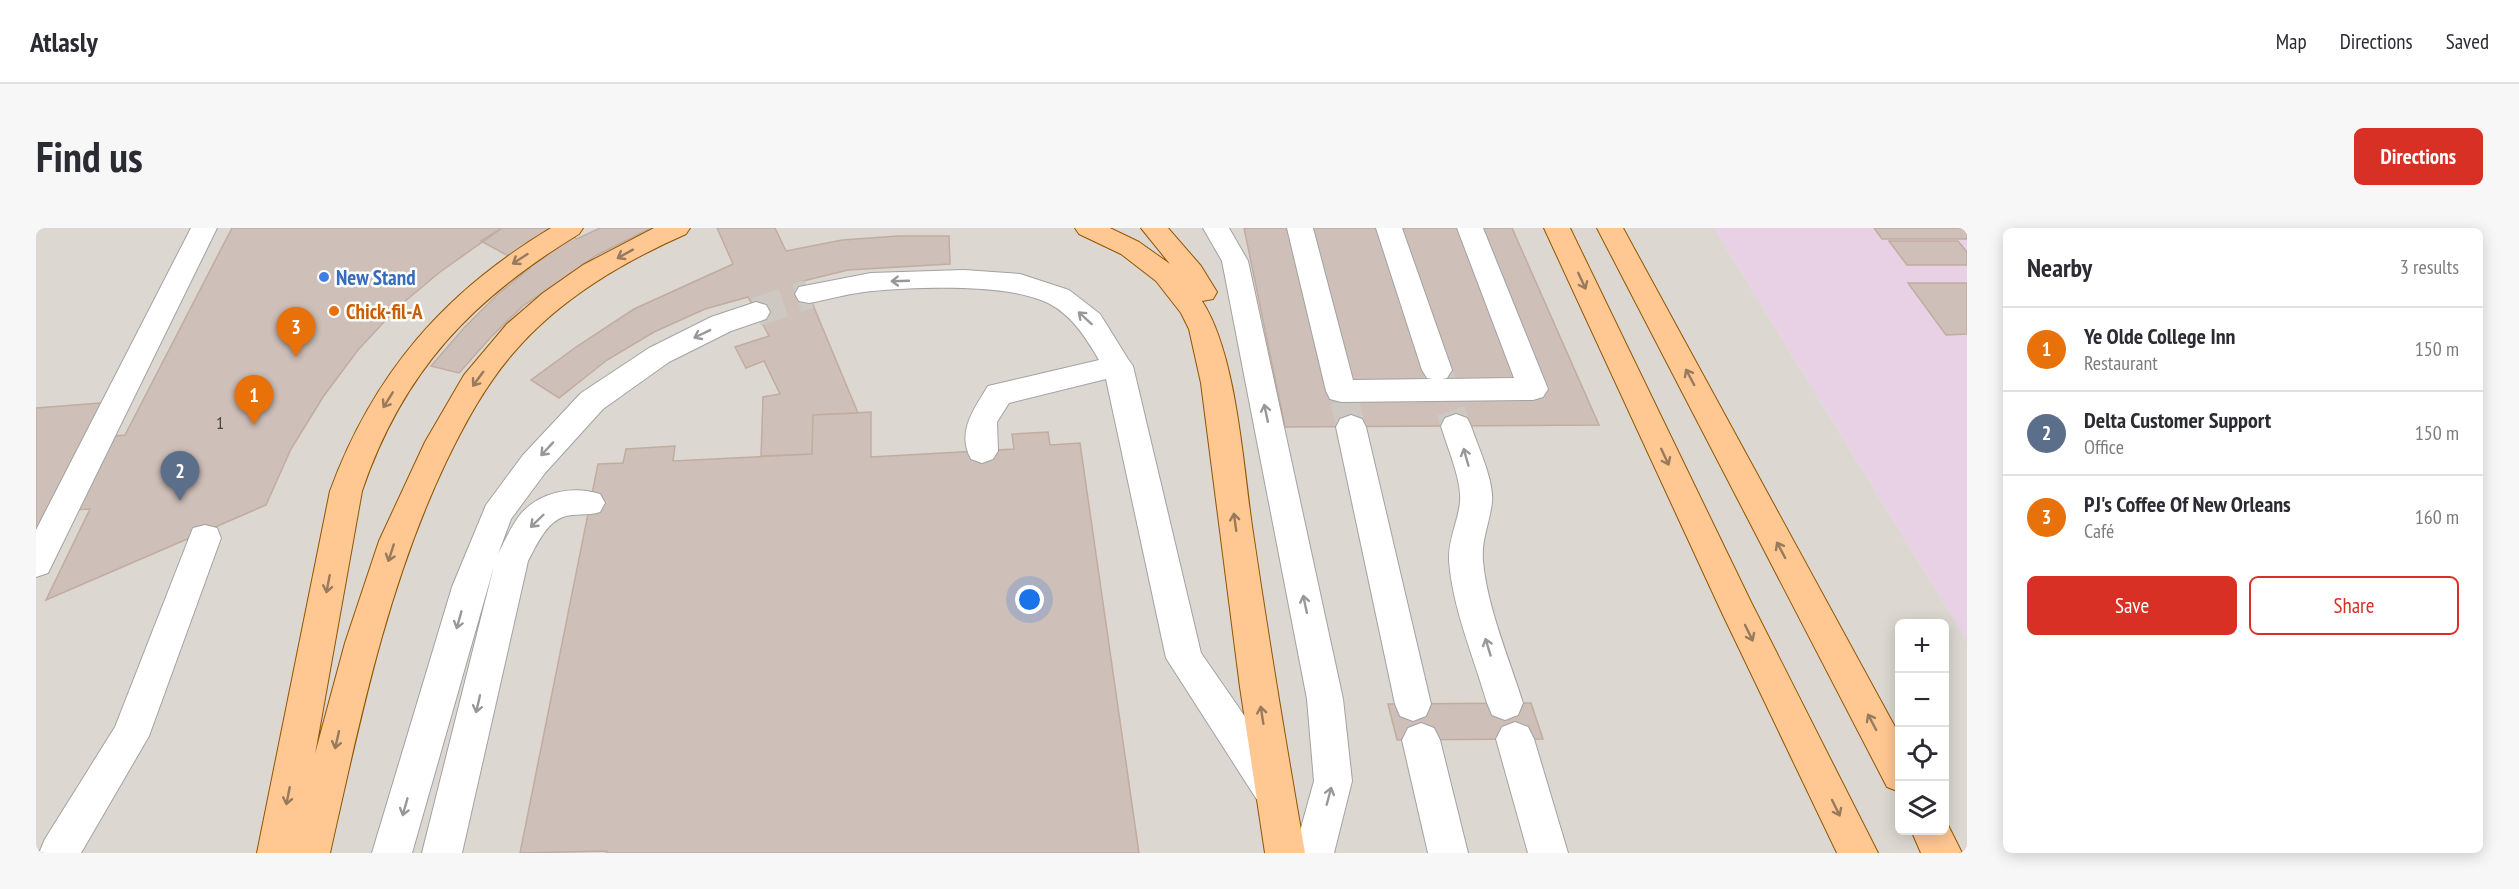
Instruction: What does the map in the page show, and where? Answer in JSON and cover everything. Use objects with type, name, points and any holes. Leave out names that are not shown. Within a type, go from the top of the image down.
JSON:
[{"type":"main road","points":[[277,853],[346,491],[354,464],[369,432],[405,373],[465,304],[512,265],[570,228]]},
{"type":"main road","points":[[310,853],[357,659],[396,537],[414,494],[452,420],[474,384],[502,348],[538,312],[627,252],[677,228]]},
{"type":"main road","points":[[1088,228],[1130,248],[1149,260],[1166,275],[1193,309],[1203,328],[1209,347],[1284,853]]},
{"type":"main road","points":[[1154,228],[1191,272],[1203,293],[1215,339],[1222,430]]},
{"type":"main road","points":[[1557,228],[1739,613],[1858,853]]},
{"type":"main road","points":[[1611,228],[1895,766]]},
{"type":"main road","points":[[1932,835],[1942,853]]},
{"type":"lane","points":[[36,563],[204,228]]},
{"type":"lane","points":[[1216,228],[1235,261],[1325,699],[1333,781],[1314,853]]},
{"type":"lane","points":[[1299,228],[1341,391],[1533,389],[1470,228]]},
{"type":"lane","points":[[1389,228],[1437,370]]},
{"type":"lane","points":[[809,294],[871,282],[964,279],[1020,283],[1059,297],[1090,321],[1118,366],[1184,658],[1275,793]]},
{"type":"lane","points":[[392,853],[469,587],[497,514],[534,464],[592,401],[658,355],[721,324],[756,312]]},
{"type":"lane","points":[[982,451],[982,421],[999,394],[1118,366]]},
{"type":"lane","points":[[1456,426],[1476,501],[1467,537],[1466,561],[1472,592],[1504,703]]},
{"type":"lane","points":[[1351,427],[1413,704]]},
{"type":"lane","points":[[442,853],[512,560],[531,525],[555,505],[589,503]]},
{"type":"lane","points":[[59,853],[130,736],[205,538]]},
{"type":"lane","points":[[1515,739],[1548,853]]},
{"type":"lane","points":[[1421,740],[1448,853]]},
{"type":"shaded area","points":[[36,228],[1714,228],[1967,641],[1967,853],[36,853]]},
{"type":"shaded area","points":[[1714,228],[1967,228],[1967,641]]},
{"type":"building","points":[[232,228],[502,228],[440,272],[397,308],[358,350],[323,397],[291,449],[266,505],[46,600],[90,509],[57,511],[36,551],[36,408],[112,402],[94,438],[125,435]]},
{"type":"building","points":[[502,228],[561,228],[577,239],[600,228],[651,228],[597,255],[523,306],[459,373],[431,366],[497,295],[530,268],[481,241]]},
{"type":"building","points":[[717,228],[775,228],[786,251],[842,240],[898,236],[949,236],[950,264],[848,270],[803,281],[858,413],[813,415],[812,454],[761,456],[763,397],[780,394],[764,361],[746,368],[735,347],[769,336],[748,297],[705,309],[654,332],[607,360],[559,398],[531,380],[634,309],[733,264]]},
{"type":"building","points":[[1244,228],[1512,228],[1599,425],[1285,427]]},
{"type":"building","points":[[1874,228],[1963,228],[1967,232],[1967,239],[1882,239]]},
{"type":"building","points":[[1889,241],[1958,241],[1967,252],[1967,265],[1907,265]]},
{"type":"building","points":[[1908,283],[1967,283],[1967,334],[1946,335]]},
{"type":"building","points":[[871,412],[871,457],[1014,449],[1012,434],[1048,432],[1050,445],[1080,443],[1139,853],[606,853],[607,851],[520,853],[598,464],[623,463],[626,449],[675,446],[673,461],[812,454],[813,415]]},
{"type":"building","points":[[1531,703],[1543,739],[1397,740],[1388,704]]},
{"type":"tunnel","points":[[756,312],[809,294]]},
{"type":"tunnel","points":[[1334,359],[1351,427]]},
{"type":"tunnel","points":[[1437,370],[1456,426]]},
{"type":"place","name":"New Stand","points":[[324,277]]},
{"type":"place","name":"Chick-fil-A","points":[[334,311]]},
{"type":"place","name":"PJ's Coffee Of New Orleans","points":[[296,357]]},
{"type":"place","name":"Ye Olde College Inn","points":[[254,425]]},
{"type":"place","name":"Delta Customer Support","points":[[180,501]]}]
